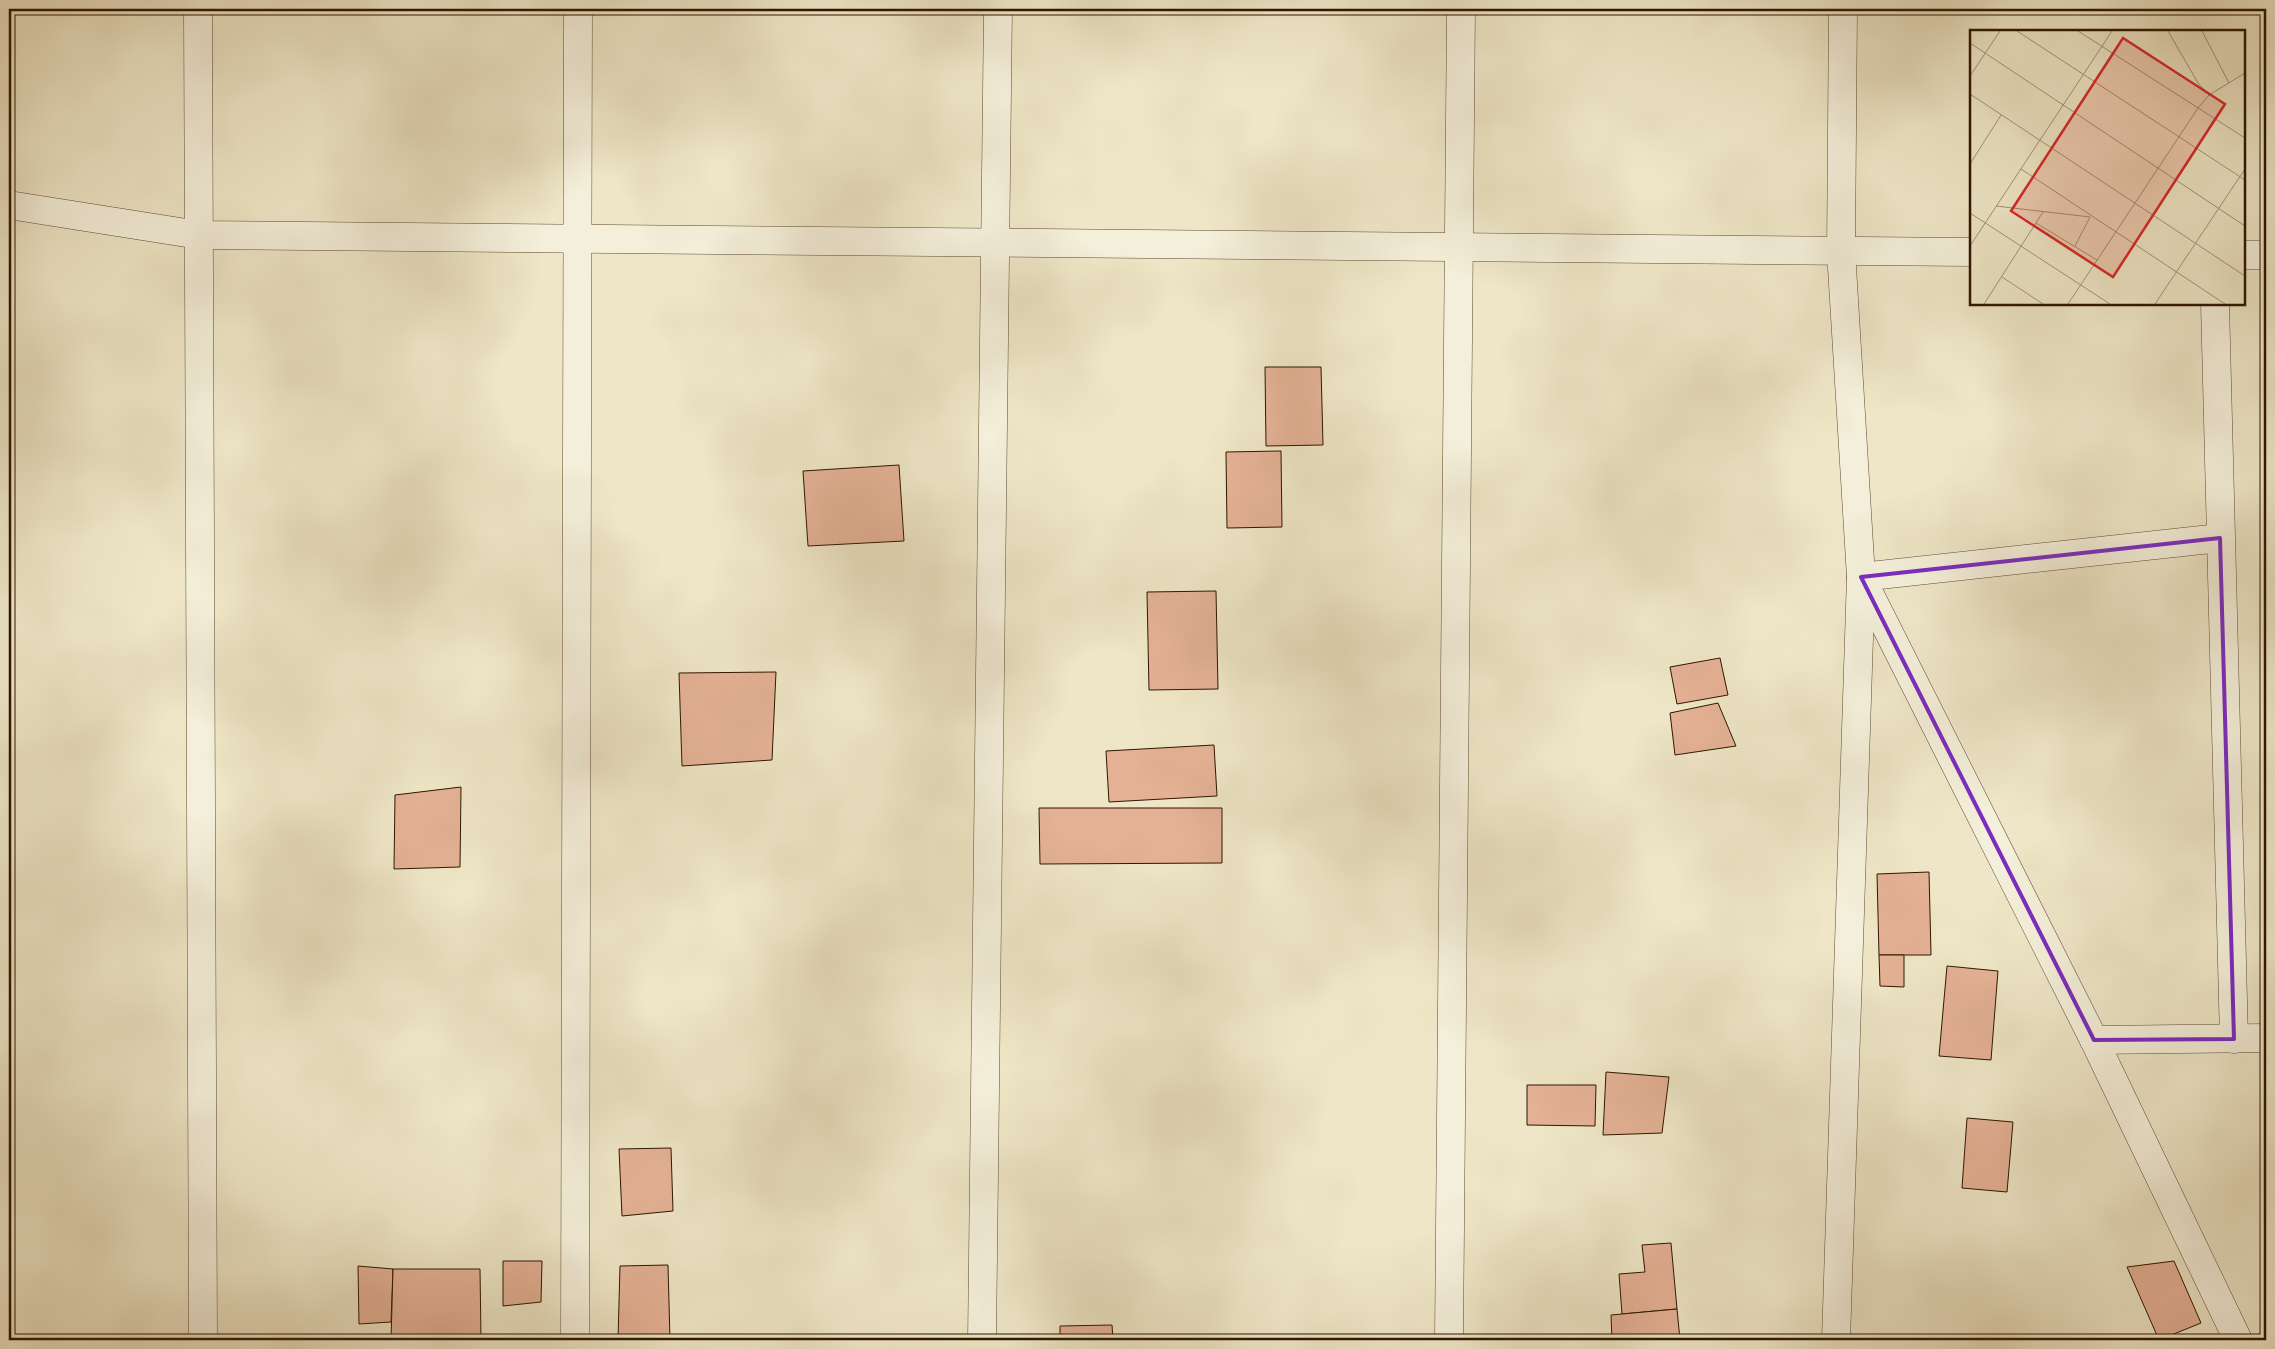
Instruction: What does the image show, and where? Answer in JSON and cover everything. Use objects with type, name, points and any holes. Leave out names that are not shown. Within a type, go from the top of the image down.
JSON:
[{"type":"street","points":[[198,9],[203,1340]]},
{"type":"street","points":[[575,1340],[578,9]]},
{"type":"street","points":[[982,1340],[998,9]]},
{"type":"street","points":[[1449,1340],[1461,9]]},
{"type":"street","points":[[1836,1340],[1861,577],[1841,251],[1843,9]]},
{"type":"street","points":[[10,213],[199,235],[1970,252]]},
{"type":"street","points":[[2245,255],[2266,255]]},
{"type":"street","points":[[2215,305],[2234,1039]]},
{"type":"street","points":[[1861,577],[2220,538]]},
{"type":"street","points":[[1861,577],[2094,1040],[2238,1340]]},
{"type":"street","points":[[2094,1040],[2266,1038]]},
{"type":"highlighted area","points":[[2220,538],[2234,1039],[2094,1040],[1861,577]]},
{"type":"building","points":[[1265,367],[1321,367],[1323,445],[1266,446]]},
{"type":"building","points":[[1281,451],[1282,527],[1227,528],[1226,452]]},
{"type":"building","points":[[899,465],[904,541],[808,546],[803,471]]},
{"type":"building","points":[[1216,591],[1218,689],[1149,690],[1147,592]]},
{"type":"building","points":[[1720,658],[1728,695],[1677,704],[1670,667]]},
{"type":"building","points":[[776,672],[772,760],[682,766],[679,673]]},
{"type":"building","points":[[1718,703],[1736,746],[1675,755],[1670,713]]},
{"type":"building","points":[[1214,745],[1217,796],[1109,802],[1106,751]]},
{"type":"building","points":[[461,787],[460,867],[394,869],[395,795]]},
{"type":"building","points":[[1039,808],[1222,808],[1222,863],[1040,864]]},
{"type":"building","points":[[1929,872],[1931,955],[1879,955],[1877,874]]},
{"type":"building","points":[[1879,955],[1904,955],[1904,987],[1880,986]]},
{"type":"building","points":[[1947,966],[1998,971],[1991,1060],[1939,1056]]},
{"type":"building","points":[[1606,1072],[1669,1077],[1662,1133],[1603,1135]]},
{"type":"building","points":[[1527,1085],[1596,1085],[1595,1126],[1527,1125]]},
{"type":"building","points":[[1967,1118],[2013,1122],[2007,1192],[1962,1188]]},
{"type":"building","points":[[671,1148],[673,1211],[622,1216],[619,1149]]},
{"type":"building","points":[[1671,1243],[1677,1309],[1622,1314],[1619,1274],[1645,1272],[1642,1245]]},
{"type":"building","points":[[503,1261],[542,1261],[541,1302],[503,1306]]},
{"type":"building","points":[[2174,1261],[2201,1323],[2159,1340],[2127,1267]]},
{"type":"building","points":[[668,1265],[670,1340],[618,1340],[620,1266]]},
{"type":"building","points":[[358,1266],[393,1269],[391,1322],[359,1324]]},
{"type":"building","points":[[393,1269],[480,1269],[481,1340],[391,1340]]},
{"type":"building","points":[[1677,1309],[1680,1340],[1612,1340],[1611,1315]]},
{"type":"building","points":[[1112,1325],[1113,1340],[1060,1340],[1060,1326]]}]
